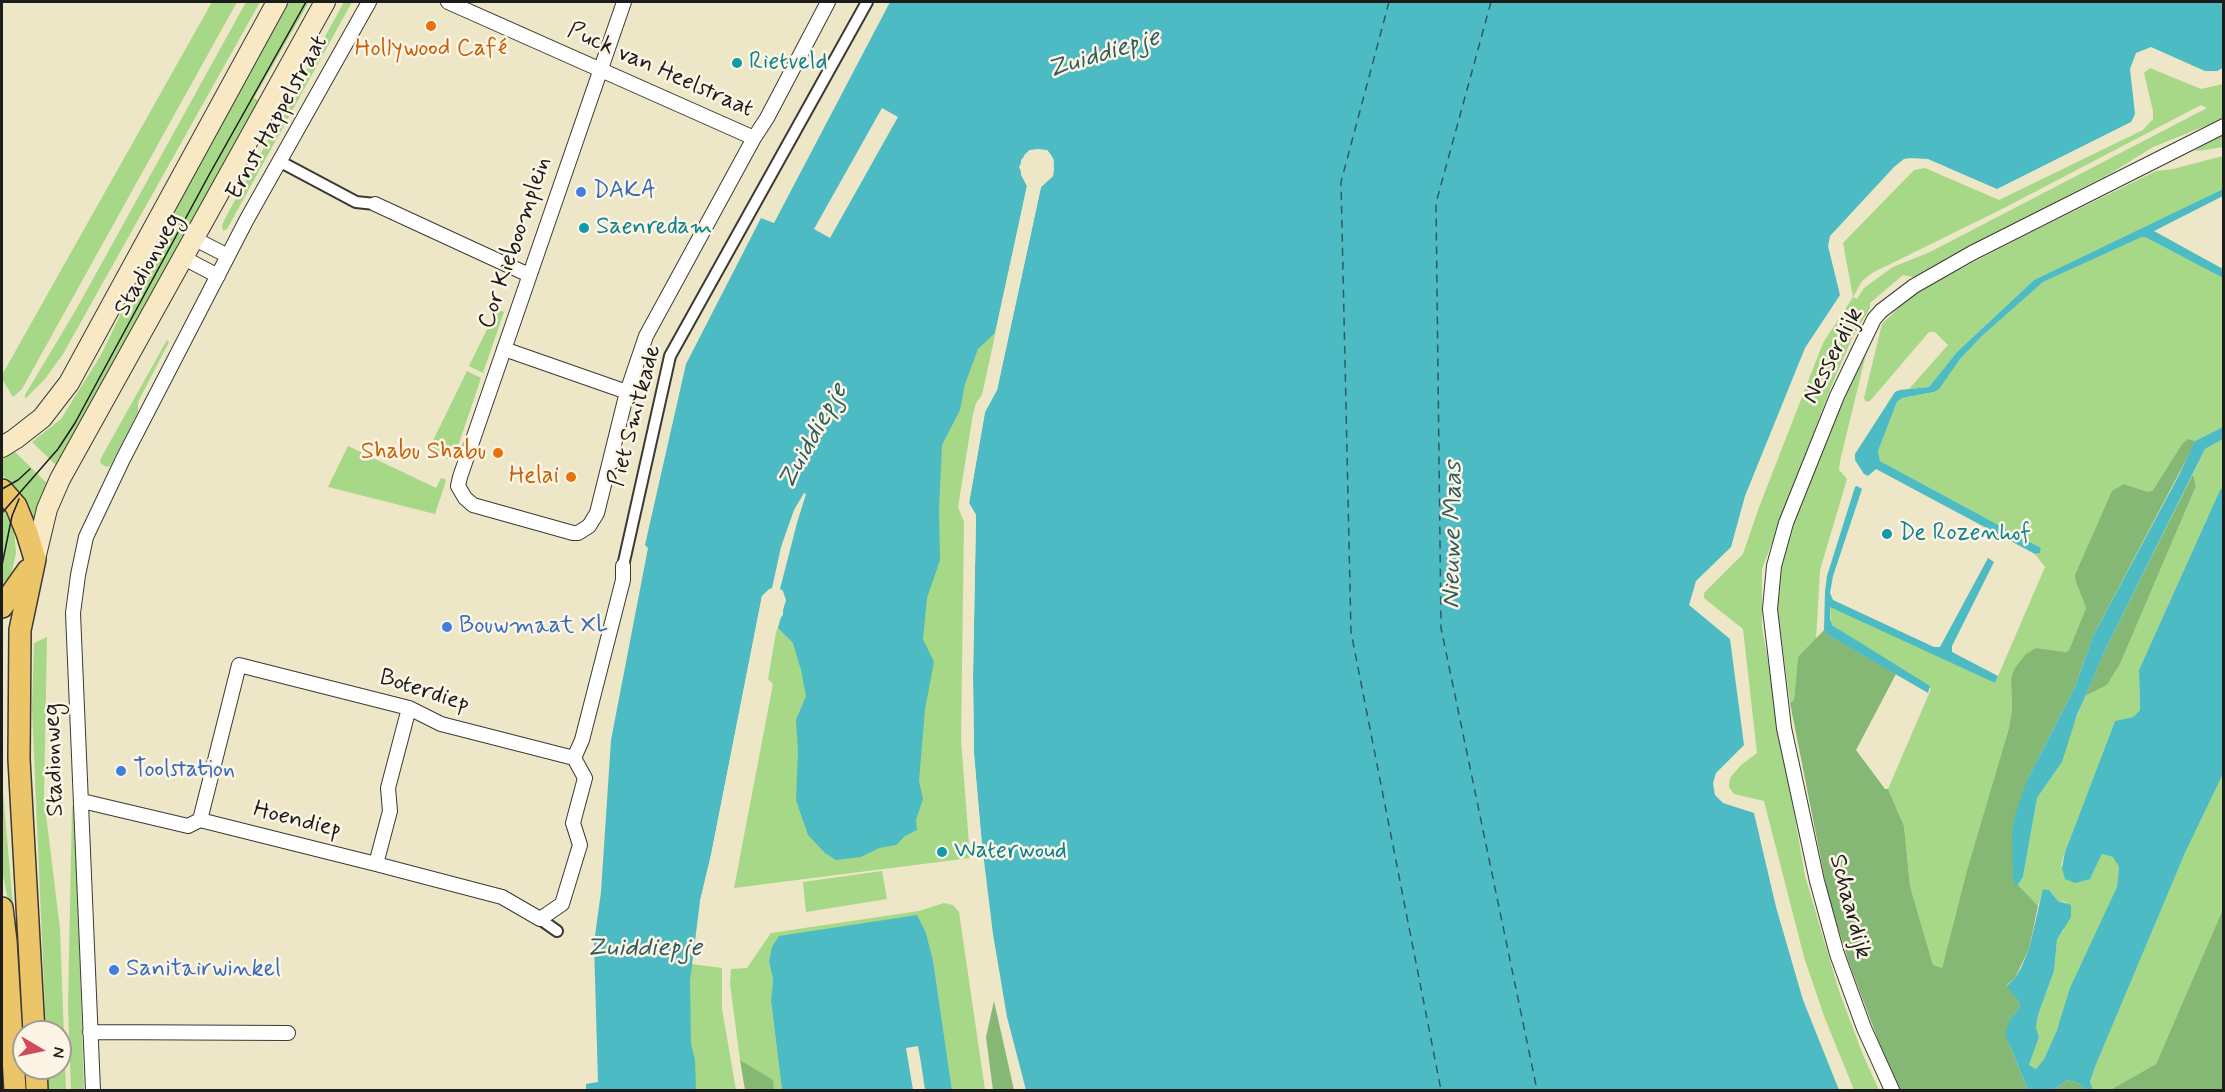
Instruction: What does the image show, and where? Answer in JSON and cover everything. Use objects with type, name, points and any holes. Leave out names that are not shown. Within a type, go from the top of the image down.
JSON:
[{"type":"main road","name":"Stadionweg","points":[[2,447],[42,418],[69,383],[277,2]]},
{"type":"main road","name":"Stadionweg","points":[[33,1020],[19,747],[20,630],[47,509],[56,487],[182,257],[325,2]]},
{"type":"main road","name":"Stadionweg","points":[[2,490],[16,506],[34,559],[2,607]]},
{"type":"main road","points":[[2,908],[15,1090]]},
{"type":"street","name":"Ernst Happelstraat","points":[[123,459],[279,161],[369,2]]},
{"type":"street","name":"Puck van Heelstraat","points":[[448,2],[754,138]]},
{"type":"street","name":"Cor Kieboomplein","points":[[593,522],[582,531],[573,533],[473,505],[465,498],[458,486],[624,2]]},
{"type":"street","name":"Piet Smitkade","points":[[593,522],[627,392],[646,336],[767,118],[828,2]]},
{"type":"street","name":"Piet Smitkade","points":[[623,566],[670,356],[867,2]]},
{"type":"street","name":"Nesserdijk","points":[[1784,728],[1770,609],[1774,566],[1786,523],[1837,396],[1874,319],[1898,297],[1972,253],[2223,126]]},
{"type":"street","points":[[279,161],[356,202],[375,204],[529,275]]},
{"type":"street","points":[[193,238],[228,256]]},
{"type":"street","points":[[182,257],[218,276]]},
{"type":"street","points":[[504,349],[627,392]]},
{"type":"street","name":"Stadionweg","points":[[93,1090],[73,614],[86,537],[123,459]]},
{"type":"street","points":[[557,931],[540,919],[562,904],[580,845],[573,823],[585,778],[574,758],[582,740],[623,580],[623,566]]},
{"type":"street","name":"Boterdiep","points":[[200,820],[239,664],[409,708],[441,724],[574,758]]},
{"type":"street","points":[[376,864],[390,811],[388,788],[409,708]]},
{"type":"street","name":"Schaardijk","points":[[1784,728],[1817,881],[1837,954],[1864,1028],[1892,1090]]},
{"type":"street","name":"Hoendiep","points":[[82,801],[188,826],[200,820],[376,864],[502,897],[540,919]]},
{"type":"street","points":[[90,1032],[288,1033]]},
{"type":"green space","points":[[212,2],[237,2],[22,389],[13,397],[2,375]]},
{"type":"green space","points":[[246,2],[260,2],[63,354],[45,379],[25,399],[25,395],[77,308]]},
{"type":"green space","points":[[286,2],[309,2],[254,98],[261,102],[59,468],[32,442],[61,419],[101,355],[168,216]]},
{"type":"green space","points":[[344,2],[352,2],[227,229],[223,231],[222,225],[228,213]]},
{"type":"green space","points":[[2150,68],[2201,89],[2223,84],[2223,119],[2153,147],[2111,173],[1913,277],[1903,275],[1870,303],[1870,308],[1852,338],[1829,392],[1762,569],[1762,627],[1805,876],[1839,991],[1879,1090],[1854,1090],[1824,1016],[1804,957],[1764,801],[1734,794],[1729,787],[1730,778],[1741,765],[1757,753],[1743,629],[1704,598],[1704,593],[1743,554],[1823,343],[1853,297],[1843,243],[1914,170],[1925,168],[1999,200],[2143,130],[2153,119],[2144,73]],"holes":[[[2201,105],[2207,108],[1930,252],[1893,267],[1864,288],[1857,299],[1853,297],[1862,281],[1872,273],[2006,207]]]},
{"type":"green space","points":[[2223,135],[2223,147],[2195,150]]},
{"type":"green space","points":[[2223,156],[2223,189],[2034,280],[1957,352],[1929,387],[1909,389],[1948,345],[1935,332],[1929,332],[1870,401],[1866,402],[1864,398],[1882,324],[1909,298],[2026,235],[2156,171]]},
{"type":"green space","points":[[1021,215],[982,395],[976,403],[973,414],[958,507],[964,522],[961,739],[970,858],[734,888],[773,684],[768,679],[778,621],[885,557]]},
{"type":"green space","points":[[2142,237],[2223,278],[2223,427],[2195,441],[2188,440],[2182,444],[2153,490],[2148,492],[2124,484],[2076,582],[2086,608],[2068,652],[2036,648],[2011,678],[2012,710],[2009,728],[1967,870],[1942,968],[1937,968],[1933,965],[1910,886],[1904,826],[1888,789],[1931,689],[1831,624],[1830,606],[1995,683],[2045,567],[2035,554],[2040,553],[2041,548],[1880,461],[1878,451],[1897,402],[1902,398],[1934,392],[1982,336],[2043,282]]},
{"type":"green space","points":[[497,309],[504,312],[483,373],[469,366]]},
{"type":"green space","points":[[167,340],[169,342],[138,402],[138,412],[110,466],[107,467],[100,463],[101,458]]},
{"type":"green space","points":[[1865,346],[1867,350],[1840,461],[1839,470],[1847,479],[1820,570],[1816,640],[1798,657],[1794,700],[1790,703],[1777,592],[1784,555],[1799,510]]},
{"type":"green space","points":[[467,371],[481,378],[454,458],[444,459],[428,451]]},
{"type":"green space","points":[[2188,439],[2195,441],[2194,445],[2093,636],[2075,687],[2028,778],[2013,880],[2038,906],[2029,949],[2015,978],[2007,985],[2020,1007],[2010,1019],[2009,1044],[2028,1090],[1897,1090],[1849,963],[1828,895],[1790,703],[1794,700],[1798,657],[1824,630],[1828,635],[1896,674],[1856,750],[1885,789],[1888,789],[1904,826],[1910,886],[1933,965],[1942,968],[1967,870],[2009,728],[2012,710],[2011,678],[2015,668],[2026,654],[2036,648],[2067,652],[2069,650],[2086,608],[2075,575],[2112,491],[2124,484],[2148,492],[2153,490],[2182,444]]},
{"type":"green space","points":[[2223,439],[2223,487],[2139,670],[2140,710],[2133,717],[2115,721],[2065,852],[2061,866],[2090,879],[2102,854],[2114,857],[2119,867],[2117,887],[2057,1030],[2044,1059],[2036,1069],[2029,1065],[2039,1037],[2036,1027],[2038,1015],[2054,971],[2057,940],[2064,930],[2066,902],[2058,901],[2049,890],[2044,889],[2038,906],[2017,886],[2023,877],[2037,798],[2062,762],[2067,742],[2085,696],[2107,685],[2120,664],[2196,486],[2193,474],[2205,449]]},
{"type":"green space","points":[[348,446],[436,488],[441,478],[445,479],[435,514],[328,487]]},
{"type":"green space","points":[[15,452],[51,487],[34,530],[13,485],[2,475],[2,458]]},
{"type":"green space","points":[[2193,474],[2196,486],[2120,664],[2107,685],[2085,696],[2107,646]]},
{"type":"green space","points":[[2,506],[14,530],[16,553],[11,575],[2,591]]},
{"type":"green space","points":[[47,637],[44,798],[60,929],[63,1020],[45,1020],[32,709],[34,643]]},
{"type":"green space","points":[[2223,774],[2223,909],[2156,1064],[2110,1090],[2093,1090],[2090,1083],[2095,1067],[2185,853]]},
{"type":"green space","points":[[2,780],[16,941],[2,870]]},
{"type":"green space","points":[[75,805],[84,1090],[71,1090],[72,1020],[68,1020],[68,1006],[72,806]]},
{"type":"green space","points":[[882,871],[887,899],[806,912],[803,882]]},
{"type":"green space","points":[[944,903],[953,905],[959,912],[985,1090],[952,1090],[933,960],[926,933],[769,962],[773,979],[771,1001],[782,1090],[774,1090],[772,1080],[740,1060],[730,984],[731,969],[747,968],[771,933],[919,911]]},
{"type":"green space","points":[[2223,909],[2223,1090],[2110,1090],[2156,1064]]},
{"type":"green space","points":[[691,964],[722,968],[722,1009],[736,1090],[682,1090]]},
{"type":"green space","points":[[994,1001],[1014,1090],[993,1090],[986,1037]]},
{"type":"green space","points":[[740,1060],[773,1080],[774,1090],[745,1090]]},
{"type":"green space","points":[[48,1080],[66,1080],[66,1090],[48,1090]]},
{"type":"green space","points":[[2068,1080],[2078,1083],[2086,1090],[2053,1090]]},
{"type":"water","points":[[890,2],[2223,2],[2223,68],[2217,71],[2205,71],[2151,47],[2136,53],[2130,69],[2135,114],[2131,122],[1997,189],[1928,159],[1904,159],[1830,236],[1828,246],[1840,295],[1805,348],[1745,496],[1731,547],[1696,581],[1689,605],[1730,639],[1744,745],[1716,773],[1713,783],[1715,795],[1723,803],[1754,813],[1776,907],[1803,1000],[1839,1090],[1026,1090],[1007,1017],[993,934],[981,836],[974,754],[976,515],[969,503],[985,412],[997,390],[1041,187],[1053,176],[1054,160],[1047,150],[1030,150],[1021,160],[1021,175],[1027,186],[995,333],[978,349],[965,384],[960,410],[942,445],[939,510],[940,560],[927,598],[923,639],[934,662],[925,709],[919,781],[923,799],[916,820],[917,830],[905,836],[896,845],[879,848],[861,857],[836,860],[825,853],[808,835],[796,800],[798,752],[796,720],[806,696],[793,643],[777,627],[783,615],[783,591],[776,588],[769,589],[762,596],[700,901],[690,981],[691,1044],[695,1060],[696,1090],[586,1090],[586,1084],[598,1082],[594,943],[601,892],[611,740],[648,548],[645,545],[686,364],[761,218],[774,223]]},
{"type":"water","points":[[2223,189],[2223,196],[2154,231],[2223,269],[2223,278],[2142,237],[2043,282],[1982,336],[1960,359],[1939,389],[1902,398],[1897,402],[1878,451],[1880,461],[2041,548],[2040,553],[2035,554],[1876,469],[1868,476],[1864,474],[1855,460],[1855,454],[1895,392],[1929,387],[1957,352],[2034,280]]},
{"type":"water","points":[[2223,427],[2223,439],[2205,449],[2107,646],[2077,715],[2062,762],[2037,798],[2023,877],[2017,886],[2013,880],[2012,833],[2015,815],[2028,778],[2075,687],[2093,636],[2195,441]]},
{"type":"water","points":[[1857,486],[1862,489],[1833,576],[1830,593],[1833,600],[1934,647],[1940,647],[1988,558],[1994,562],[1952,646],[1952,652],[1998,676],[1995,683],[1830,607],[1832,625],[1930,686],[1928,693],[1828,635],[1824,630],[1827,576]]},
{"type":"water","points":[[2223,487],[2223,774],[2185,853],[2095,1067],[2090,1082],[2093,1090],[2086,1090],[2078,1083],[2068,1080],[2053,1090],[2028,1090],[2005,1034],[2010,1019],[2020,1007],[2007,986],[2021,968],[2029,949],[2043,889],[2049,890],[2058,901],[2071,905],[2071,917],[2057,940],[2054,971],[2038,1015],[2036,1027],[2039,1037],[2029,1065],[2036,1069],[2044,1059],[2057,1030],[2070,988],[2117,887],[2119,867],[2113,857],[2102,854],[2090,879],[2075,883],[2065,879],[2062,868],[2065,852],[2115,721],[2133,717],[2140,710],[2139,670]]},
{"type":"water","points":[[917,915],[926,933],[933,960],[952,1090],[782,1090],[771,1001],[773,979],[769,962],[772,947],[779,936]]},
{"type":"pier","points":[[882,108],[898,117],[830,238],[814,229]]},
{"type":"pier","points":[[1030,150],[1047,150],[1051,155],[1053,176],[1041,187],[997,390],[985,412],[969,503],[976,515],[973,676],[974,754],[983,856],[980,857],[971,754],[973,515],[966,503],[982,412],[994,389],[1038,186],[1050,175],[1049,157],[1045,153],[1038,152],[1027,156],[1022,167],[1030,187],[998,333],[994,338],[1027,186],[1019,167],[1025,154]]},
{"type":"pier","points":[[804,493],[806,494],[780,589],[786,600],[777,631],[774,627],[783,600],[781,593],[770,592],[765,597],[714,855],[703,900],[700,901],[762,596],[772,588],[781,547],[794,510]]},
{"type":"pier","points":[[918,1046],[925,1090],[913,1090],[906,1048]]},
{"type":"ferry route","points":[[1389,2],[1341,182],[1351,632],[1441,1090]]},
{"type":"ferry route","points":[[1491,2],[1436,203],[1441,628],[1537,1090]]},
{"type":"tram line","points":[[2,513],[58,449],[75,423],[209,175],[306,2]]},
{"type":"tram line","points":[[2,489],[18,480],[30,469]]},
{"type":"tram line","points":[[2,565],[12,516],[19,499]]},
{"type":"place","name":"Hollywood Café","points":[[431,26]]},
{"type":"place","name":"Rietveld","points":[[737,63]]},
{"type":"place","name":"DAKA","points":[[581,192]]},
{"type":"place","name":"Saenredam","points":[[584,228]]},
{"type":"place","name":"Shabu Shabu","points":[[498,453]]},
{"type":"place","name":"Helai","points":[[571,477]]},
{"type":"place","name":"De Rozenhof","points":[[1887,534]]},
{"type":"place","name":"Bouwmaat XL","points":[[447,627]]},
{"type":"place","name":"Toolstation","points":[[121,771]]},
{"type":"place","name":"Waterwoud","points":[[942,852]]},
{"type":"place","name":"Sanitairwinkel","points":[[114,970]]},
{"type":"water label","name":"Zuiddiepje","points":[[1104,55]]},
{"type":"water label","name":"Zuiddiepje","points":[[814,437]]},
{"type":"water label","name":"Nieuwe Maas","points":[[1454,535]]},
{"type":"water label","name":"Zuiddiepje","points":[[644,950]]}]
